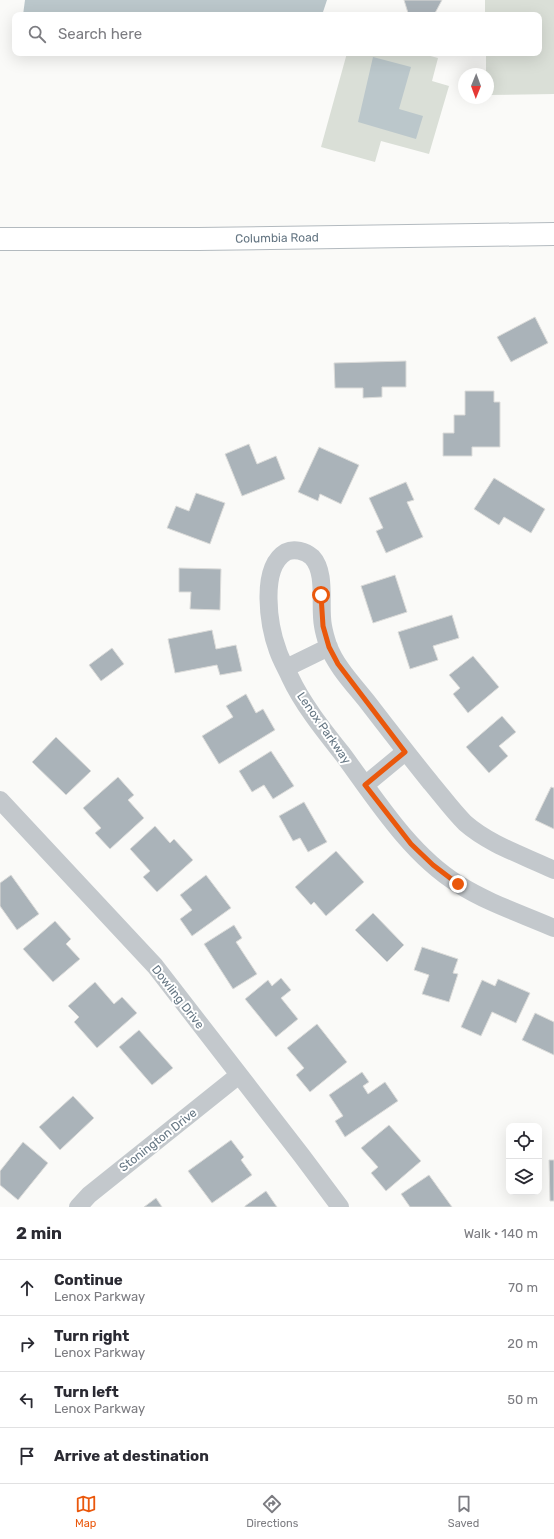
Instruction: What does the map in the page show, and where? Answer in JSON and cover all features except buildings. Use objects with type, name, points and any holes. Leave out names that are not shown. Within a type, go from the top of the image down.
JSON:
[{"type":"main road","name":"Columbia Road","points":[[0,239],[198,239],[554,234]]},
{"type":"street","name":"Lenox Parkway","points":[[554,870],[489,839],[466,823],[446,801],[405,752],[338,664],[329,647],[323,626],[321,573],[314,559],[304,551],[289,550],[279,557],[272,569],[269,584],[269,608],[273,633],[278,651],[294,685],[321,727],[411,844],[433,865],[458,884],[491,902],[554,928]]},
{"type":"street","points":[[286,668],[329,647]]},
{"type":"street","points":[[365,785],[405,752]]},
{"type":"street","name":"Dowling Drive","points":[[0,800],[155,966],[340,1207]]},
{"type":"street","name":"Stonington Drive","points":[[78,1207],[89,1195],[239,1075]]},
{"type":"shaded area","points":[[25,0],[327,0],[323,12],[23,12]]},
{"type":"shaded area","points":[[485,0],[554,0],[554,94],[494,95],[494,68],[486,68],[486,56],[542,56],[542,12],[485,12]]},
{"type":"shaded area","points":[[346,56],[430,56],[438,58],[432,81],[449,86],[429,154],[381,141],[375,162],[321,147]]},
{"type":"shaded area","points":[[373,57],[411,67],[399,109],[423,116],[416,139],[358,122]]},
{"type":"route","points":[[321,595],[323,626],[329,647],[338,664],[405,752],[365,785],[411,844],[433,865],[458,884]]}]
